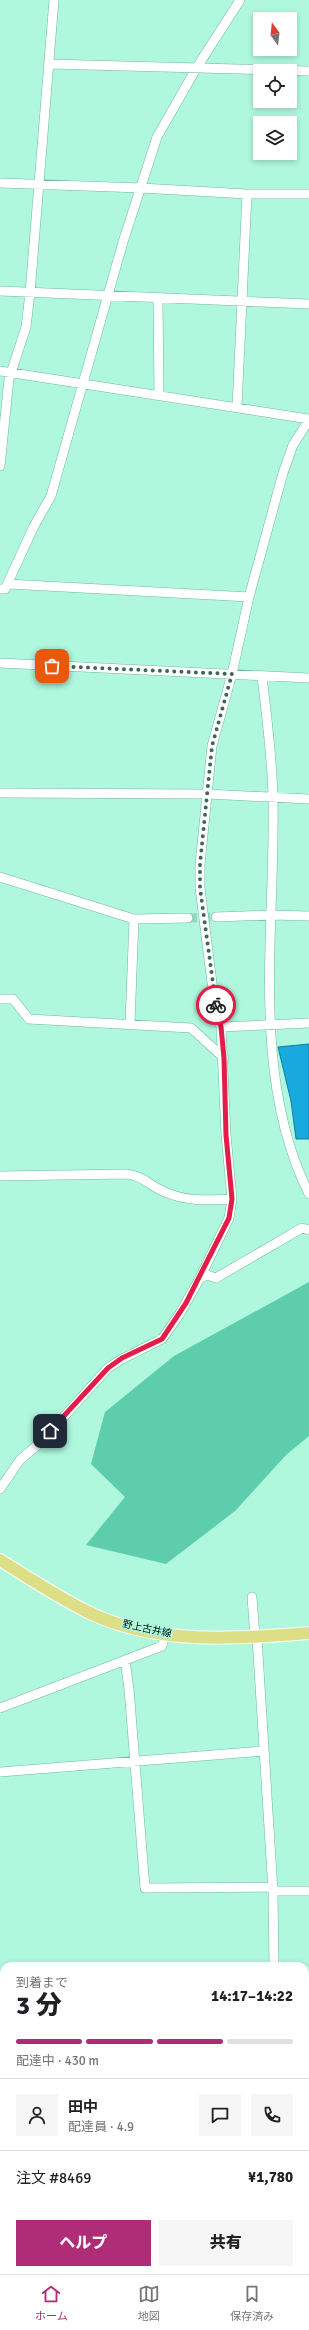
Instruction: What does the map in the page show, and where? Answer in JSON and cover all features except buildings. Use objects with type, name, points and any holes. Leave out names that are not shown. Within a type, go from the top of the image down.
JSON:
[{"type":"main road","name":"野上古井線","points":[[0,1560],[90,1613],[122,1624],[165,1635],[256,1638],[309,1633]]},
{"type":"street","points":[[0,466],[9,379],[26,327],[30,293],[50,64],[54,0]]},
{"type":"street","points":[[240,0],[197,68],[157,137],[108,295],[51,496],[4,586],[249,597]]},
{"type":"street","points":[[50,64],[309,72]]},
{"type":"street","points":[[0,183],[141,188],[246,194],[309,194]]},
{"type":"street","points":[[238,407],[246,194]]},
{"type":"street","points":[[0,291],[309,304]]},
{"type":"street","points":[[158,298],[159,395]]},
{"type":"street","points":[[0,371],[238,407],[309,420],[293,445],[283,473],[249,597],[232,674],[212,746],[200,888],[213,991],[221,1027],[224,1058],[226,1135],[232,1199],[229,1218],[200,1278],[179,1315],[162,1339],[122,1358],[108,1368],[41,1442],[20,1460],[0,1490]]},
{"type":"street","points":[[0,663],[232,674],[262,677],[309,678]]},
{"type":"street","points":[[262,677],[273,797],[269,1025],[279,1100],[292,1154],[309,1194]]},
{"type":"street","points":[[0,793],[208,794],[309,799]]},
{"type":"street","points":[[0,877],[134,919],[188,918]]},
{"type":"street","points":[[216,917],[272,915],[309,916]]},
{"type":"street","points":[[130,1023],[134,919]]},
{"type":"street","points":[[0,999],[13,999],[29,1019],[130,1023],[191,1028],[224,1058]]},
{"type":"street","points":[[221,1027],[309,1023]]},
{"type":"street","points":[[0,1176],[131,1174],[136,1175],[163,1191],[179,1198],[202,1200],[232,1199]]},
{"type":"street","points":[[200,1278],[207,1275],[216,1278],[302,1228],[309,1230]]},
{"type":"street","points":[[252,1597],[273,1889],[274,1962]]},
{"type":"street","points":[[0,1708],[162,1646],[165,1635]]},
{"type":"street","points":[[125,1660],[136,1763],[145,1888],[273,1889],[309,1892]]},
{"type":"street","points":[[0,1772],[136,1763],[264,1751]]},
{"type":"shaded area","points":[[309,1282],[309,1436],[286,1455],[235,1511],[166,1564],[86,1545],[125,1497],[91,1464],[105,1412],[174,1356]]},
{"type":"water","points":[[309,1044],[309,1139],[296,1139],[291,1101],[278,1047]]},
{"type":"tunnel","points":[[188,918],[216,917]]},
{"type":"way so far","points":[[52,666],[232,674],[212,746],[200,864],[200,888],[216,1005]]},
{"type":"route","points":[[50,1431],[108,1368],[122,1358],[162,1339],[179,1315],[200,1278],[216,1242],[229,1218],[232,1199],[226,1135],[224,1058],[221,1027],[216,1005]]}]
